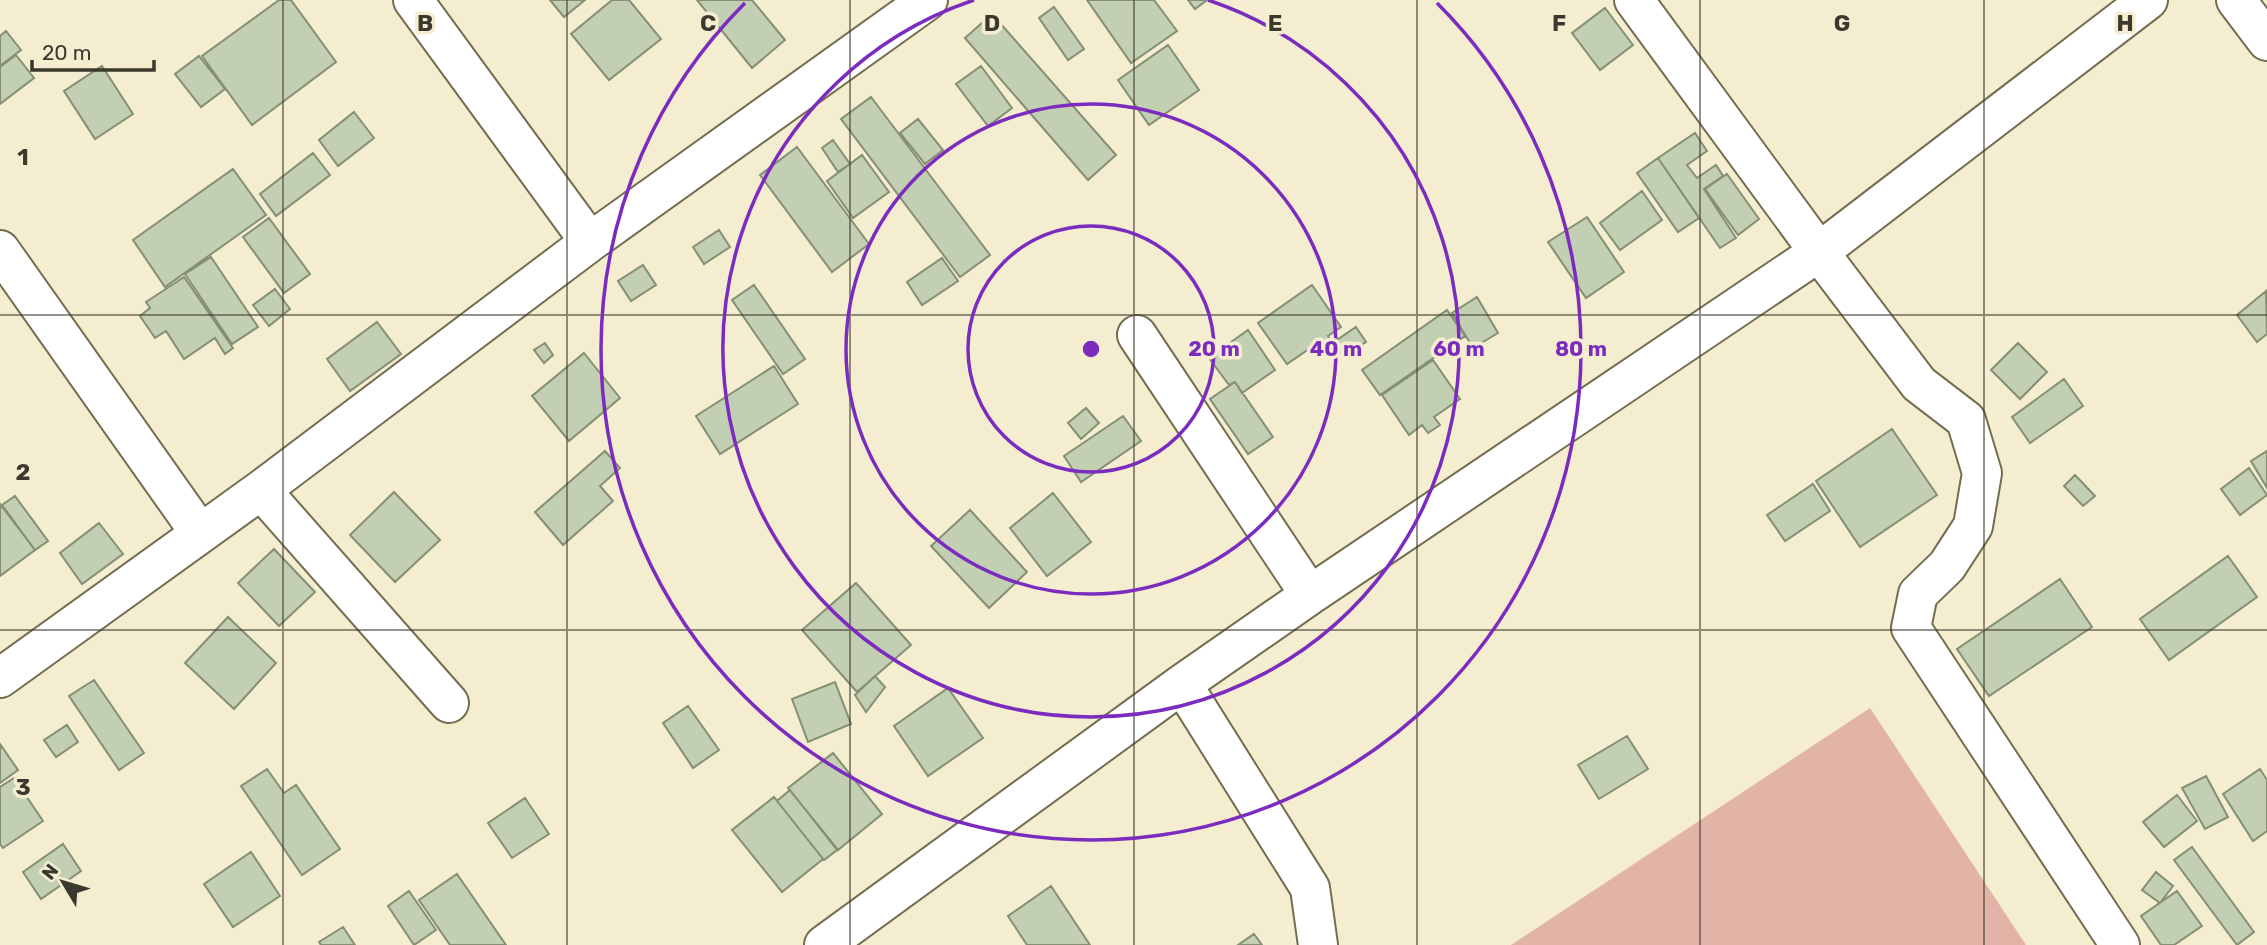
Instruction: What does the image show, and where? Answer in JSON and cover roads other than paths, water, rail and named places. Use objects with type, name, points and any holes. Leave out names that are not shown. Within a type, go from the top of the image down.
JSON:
[{"type":"street","points":[[413,0],[590,242]]},
{"type":"street","points":[[0,678],[261,490],[590,242],[928,0]]},
{"type":"street","points":[[1634,0],[1919,384],[1966,420],[1982,473],[1973,526],[1947,566],[1919,594],[1911,628],[2120,945]]},
{"type":"street","points":[[824,945],[1310,594],[1819,252],[2148,0]]},
{"type":"street","points":[[2236,0],[2267,41]]},
{"type":"street","points":[[0,250],[200,533]]},
{"type":"street","points":[[1137,335],[1310,594]]},
{"type":"street","points":[[261,490],[449,703]]},
{"type":"street","points":[[1182,684],[1310,888],[1318,945]]}]
